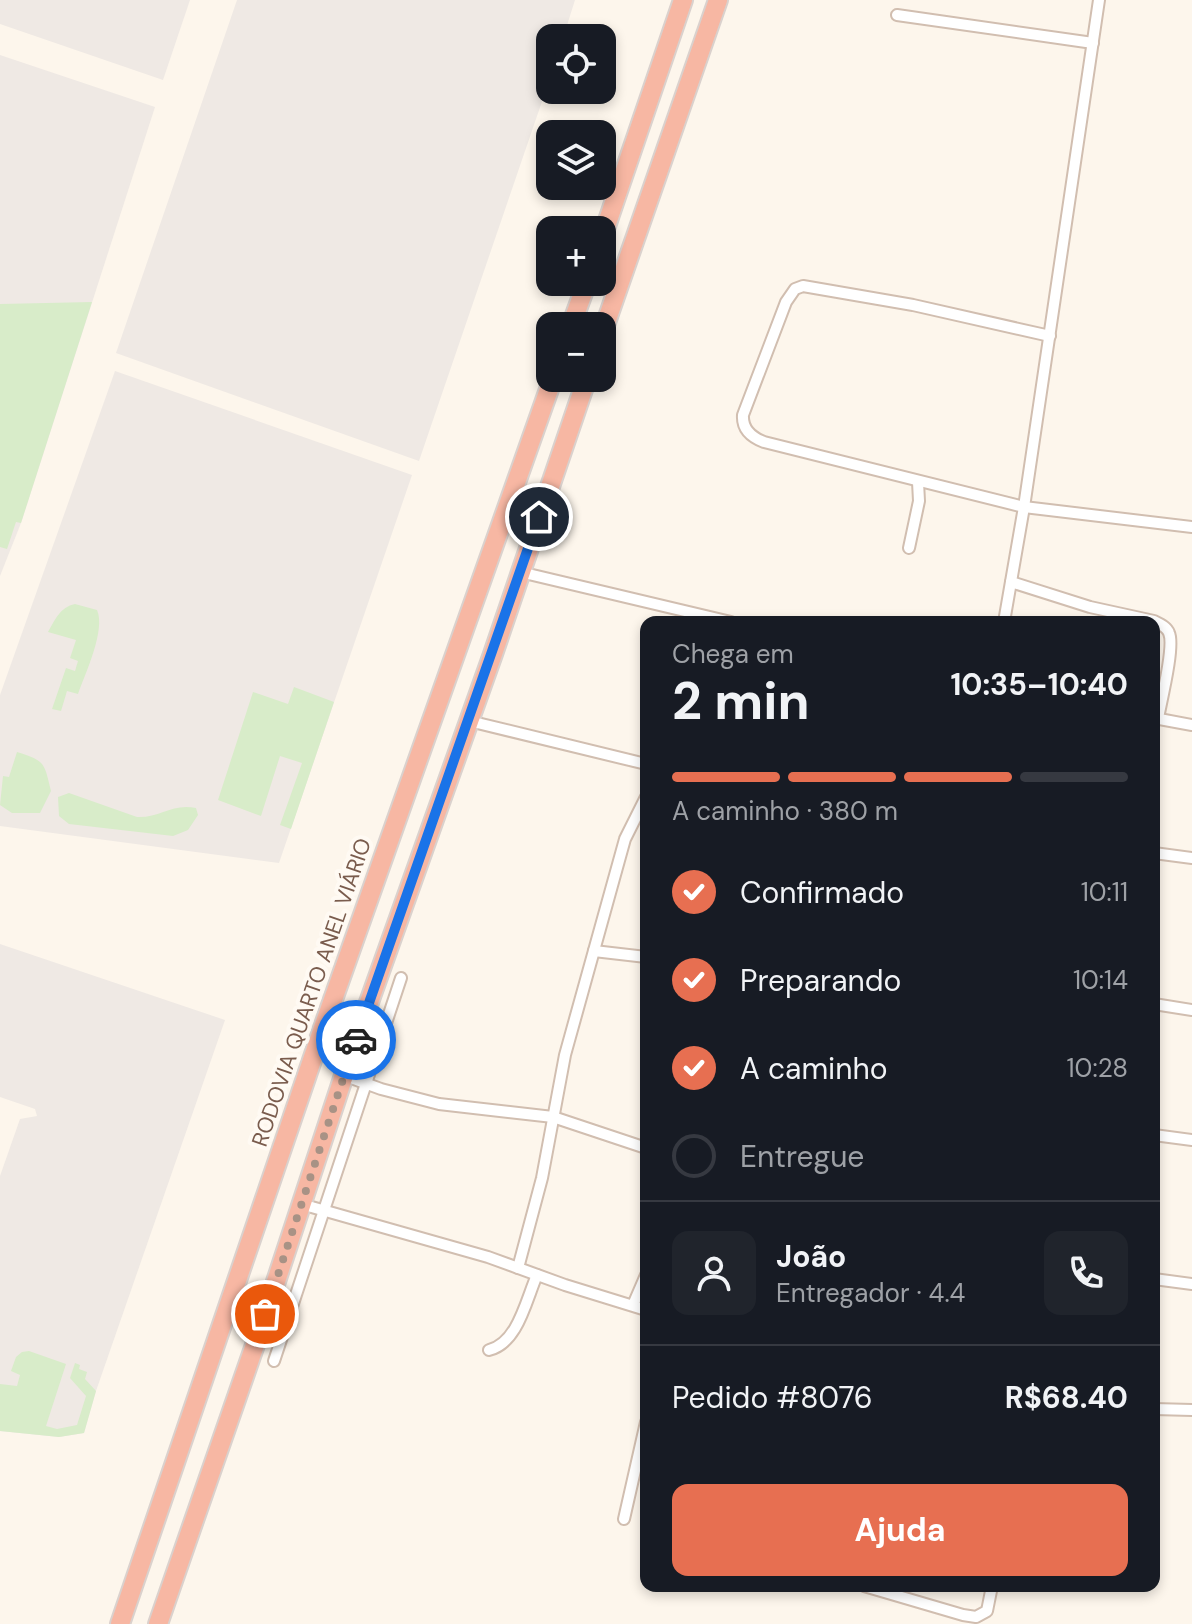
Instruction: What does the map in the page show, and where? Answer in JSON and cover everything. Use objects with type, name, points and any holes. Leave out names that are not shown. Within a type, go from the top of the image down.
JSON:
[{"type":"highway","points":[[609,216],[683,0]]},
{"type":"highway","points":[[610,312],[718,0]]},
{"type":"highway","name":"RODOVIA QUARTO ANEL VIÁRIO","points":[[120,1624],[324,1025],[548,392]]},
{"type":"highway","points":[[158,1624],[256,1342],[343,1075],[582,392]]},
{"type":"highway","points":[[483,574],[520,572]]},
{"type":"highway","points":[[451,664],[484,678]]},
{"type":"highway","points":[[324,1025],[357,1036]]},
{"type":"highway","points":[[171,1471],[207,1479]]},
{"type":"street","points":[[1005,616],[1099,0]]},
{"type":"street","points":[[897,15],[1093,43]]},
{"type":"street","points":[[1050,336],[803,286],[790,294],[743,415],[747,431],[764,442],[1024,507],[1192,527]]},
{"type":"street","points":[[909,548],[919,501],[918,482]]},
{"type":"street","points":[[520,572],[699,616]]},
{"type":"street","points":[[1011,582],[1090,607],[1131,616]]},
{"type":"street","points":[[1160,624],[1169,632],[1170,645],[1160,697]]},
{"type":"street","points":[[1160,719],[1192,725]]},
{"type":"street","points":[[469,721],[640,763]]},
{"type":"street","points":[[518,1268],[542,1178],[565,1055],[625,839],[640,809]]},
{"type":"street","points":[[1160,854],[1191,858],[1192,870]]},
{"type":"street","points":[[594,951],[640,956]]},
{"type":"street","points":[[274,1361],[401,978]]},
{"type":"street","points":[[1160,1005],[1192,1010]]},
{"type":"street","points":[[343,1075],[439,1104],[553,1117],[640,1146]]},
{"type":"street","points":[[1160,1136],[1192,1140]]},
{"type":"street","points":[[301,1204],[458,1248],[640,1308]]},
{"type":"street","points":[[489,1350],[500,1348],[510,1338],[537,1275]]},
{"type":"street","points":[[1160,1280],[1192,1284]]},
{"type":"street","points":[[633,1305],[640,1289]]},
{"type":"street","points":[[1160,1409],[1192,1410]]},
{"type":"street","points":[[624,1519],[640,1448]]},
{"type":"street","points":[[884,1592],[952,1613],[976,1617],[987,1611],[991,1592]]},
{"type":"shaded area","points":[[0,0],[190,0],[163,80],[0,24]]},
{"type":"shaded area","points":[[237,0],[575,0],[567,24],[536,24],[536,104],[541,104],[419,461],[116,353]]},
{"type":"shaded area","points":[[0,55],[155,107],[21,523],[0,576]]},
{"type":"shaded area","points":[[115,371],[412,475],[279,863],[0,826],[0,695]]},
{"type":"shaded area","points":[[0,944],[225,1020],[84,1433],[59,1437],[0,1431],[0,1176],[20,1119],[37,1116],[35,1109],[0,1097]]},
{"type":"green space","points":[[92,302],[21,523],[16,522],[7,549],[0,547],[0,304]]},
{"type":"green space","points":[[75,604],[97,610],[99,629],[78,694],[67,691],[61,711],[52,709],[66,668],[75,671],[78,661],[70,658],[76,640],[48,632],[62,611]]},
{"type":"green space","points":[[294,687],[334,702],[291,829],[280,825],[302,763],[280,756],[261,816],[218,800],[253,692],[288,704]]},
{"type":"green space","points":[[17,752],[39,761],[45,769],[51,791],[40,813],[12,813],[0,805],[3,776],[9,777]]},
{"type":"green space","points":[[69,793],[137,817],[188,807],[196,808],[198,815],[188,830],[173,836],[69,824],[59,816],[58,797]]},
{"type":"green space","points":[[29,1351],[66,1364],[46,1426],[57,1429],[77,1425],[86,1396],[70,1378],[75,1363],[87,1372],[85,1379],[96,1391],[84,1433],[59,1437],[0,1431],[0,1384],[17,1386],[20,1375],[11,1371],[16,1357]]},
{"type":"way so far","points":[[265,1314],[356,1040]]},
{"type":"route","points":[[356,1040],[539,517]]}]
